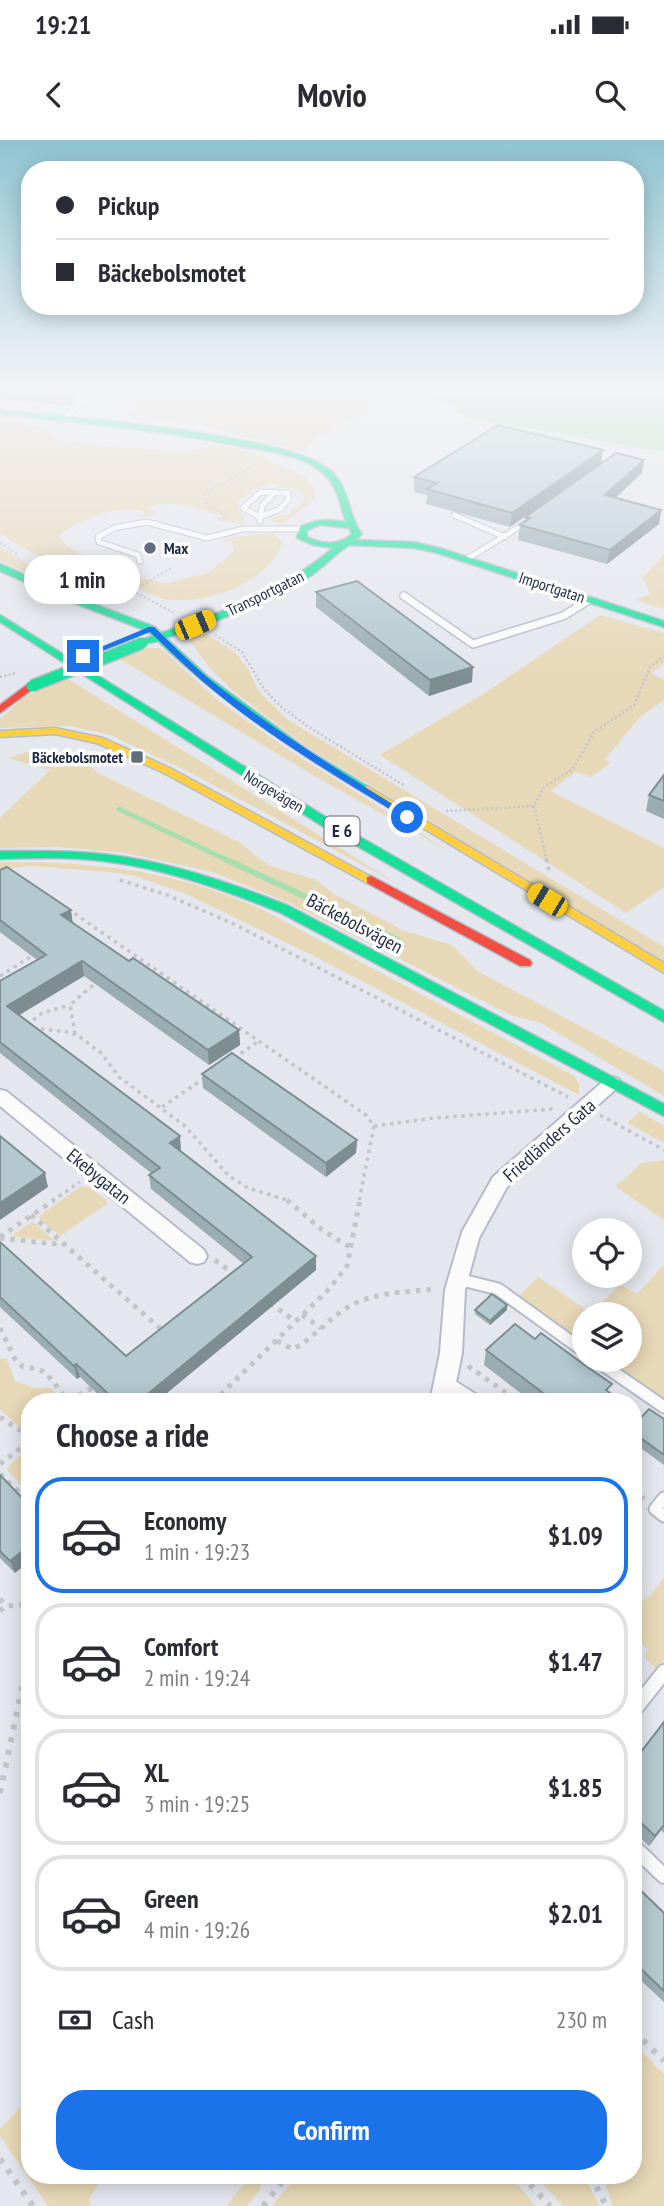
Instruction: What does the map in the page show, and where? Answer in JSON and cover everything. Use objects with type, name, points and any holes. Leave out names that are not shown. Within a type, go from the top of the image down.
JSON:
[{"type":"main road","points":[[305,531],[328,506],[332,494],[326,486]]},
{"type":"main road","points":[[339,486],[347,505],[349,536]]},
{"type":"main road","points":[[305,531],[333,522],[349,536]]},
{"type":"main road","name":"Transportgatan","points":[[305,531],[319,545],[349,536]]},
{"type":"main road","name":"Transportgatan","points":[[156,633],[188,627],[288,585],[300,565],[305,531]]},
{"type":"main road","name":"Transportgatan","points":[[16,680],[156,633],[284,575],[349,536]]},
{"type":"main road","name":"Importgatan","points":[[349,536],[428,544],[440,551],[664,624]]},
{"type":"main road","name":"Importgatan","points":[[300,565],[368,549],[440,551]]},
{"type":"main road","points":[[0,567],[156,633],[218,689],[302,751],[664,969]]},
{"type":"main road","name":"Norgevägen","points":[[0,618],[134,706],[277,793],[664,1017]]},
{"type":"main road","points":[[188,627],[184,639],[187,650],[218,689]]},
{"type":"main road","points":[[88,651],[119,671]]},
{"type":"main road","points":[[0,710],[16,680]]},
{"type":"main road","points":[[0,734],[55,732],[84,735],[99,740],[177,776],[539,970]]},
{"type":"main road","name":"Bäckebolsvägen","points":[[0,855],[75,855],[144,863],[237,889],[284,909],[664,1111]]},
{"type":"main road","points":[[556,923],[664,983]]},
{"type":"main road","points":[[576,985],[642,1005]]},
{"type":"street","name":"Friedländers Gata","points":[[444,1392],[451,1353],[457,1285],[469,1238],[500,1182],[612,1083]]},
{"type":"street","name":"Ekebygatan","points":[[0,1096],[197,1256]]},
{"type":"lane","points":[[261,492],[282,493],[288,500],[280,509],[260,517],[243,508],[261,492]]},
{"type":"lane","points":[[260,528],[262,506],[282,493]]},
{"type":"lane","points":[[467,559],[538,514]]},
{"type":"lane","points":[[454,515],[505,537]]},
{"type":"lane","points":[[140,561],[138,555],[96,540],[101,533],[114,528],[147,522],[207,538],[260,528],[305,531]]},
{"type":"lane","points":[[404,596],[473,644],[563,615],[589,600]]},
{"type":"lane","points":[[457,1285],[498,1289],[572,1342]]},
{"type":"lane","points":[[613,1372],[664,1408]]},
{"type":"lane","points":[[664,1498],[655,1509],[664,1516]]},
{"type":"lane","points":[[642,1700],[664,1672]]},
{"type":"lane","points":[[642,1854],[664,1875]]},
{"type":"path","points":[[217,486],[205,494],[207,505],[226,516],[221,521]]},
{"type":"path","points":[[0,543],[18,554]]},
{"type":"path","points":[[134,590],[171,568]]},
{"type":"path","points":[[61,572],[134,590],[161,605]]},
{"type":"path","points":[[218,636],[242,652],[264,690],[279,705],[307,726],[411,790]]},
{"type":"path","points":[[540,868],[550,874],[534,806],[544,787],[573,769],[594,732],[612,723],[634,705],[644,687],[650,667],[664,656]]},
{"type":"path","points":[[435,804],[457,818]]},
{"type":"path","points":[[446,811],[534,806]]},
{"type":"path","points":[[108,878],[154,888],[216,915],[348,981],[664,1150]]},
{"type":"path","points":[[64,906],[366,1115],[374,1126],[347,1266],[329,1289],[222,1393]]},
{"type":"path","points":[[78,930],[89,923]]},
{"type":"path","points":[[7,981],[0,976],[42,950]]},
{"type":"path","points":[[123,961],[132,953]]},
{"type":"path","points":[[25,1030],[42,1013],[70,1005],[105,976]]},
{"type":"path","points":[[70,1005],[75,1035]]},
{"type":"path","points":[[18,1028],[75,1035],[101,1053],[119,1077],[162,1107],[199,1139],[229,1175],[248,1188],[288,1200],[321,1229],[351,1248]]},
{"type":"path","points":[[227,1063],[259,1041]]},
{"type":"path","points":[[162,1107],[216,1070]]},
{"type":"path","points":[[374,1126],[434,1118],[587,1107]]},
{"type":"path","points":[[0,1237],[94,1172]]},
{"type":"path","points":[[31,1215],[169,1336]]},
{"type":"path","points":[[0,1237],[44,1244],[61,1241]]},
{"type":"path","points":[[197,1256],[211,1258],[243,1282]]},
{"type":"path","points":[[277,1341],[293,1349],[309,1343],[321,1328],[350,1305],[377,1297],[457,1285]]},
{"type":"path","points":[[264,1297],[295,1321]]},
{"type":"path","points":[[302,1315],[321,1328]]},
{"type":"path","points":[[0,1328],[8,1336],[13,1358],[18,1364],[45,1372],[66,1393]]},
{"type":"path","points":[[451,1353],[506,1393]]},
{"type":"path","points":[[79,1393],[86,1388],[105,1386]]},
{"type":"path","points":[[0,1418],[21,1433]]},
{"type":"path","points":[[0,1464],[21,1446]]},
{"type":"path","points":[[0,1474],[21,1494]]},
{"type":"path","points":[[0,1599],[6,1606]]},
{"type":"path","points":[[0,1611],[6,1606],[21,1605]]},
{"type":"path","points":[[0,1793],[21,1693]]},
{"type":"path","points":[[642,2039],[664,2061]]},
{"type":"path","points":[[0,2159],[33,2206]]},
{"type":"path","points":[[263,2206],[281,2184]]},
{"type":"path","points":[[529,2184],[550,2206]]},
{"type":"path","points":[[595,2184],[606,2206]]},
{"type":"shaded area","points":[[0,486],[264,486],[236,503],[240,505],[237,508],[244,518],[244,524],[217,520],[222,516],[194,508],[165,504],[148,509],[157,512],[148,517],[139,516],[145,512],[135,510],[101,514],[60,535],[67,546],[88,557],[109,562],[126,561],[113,564],[114,571],[164,583],[208,573],[234,552],[231,541],[221,542],[227,538],[273,533],[283,544],[263,570],[249,581],[215,595],[180,600],[164,599],[120,580],[58,565],[0,534]]},
{"type":"shaded area","points":[[313,486],[314,500],[281,525],[269,520],[277,516],[292,515],[290,511],[302,504],[304,495],[292,488],[276,488]]},
{"type":"shaded area","points":[[0,547],[28,564],[67,577],[54,585],[0,561]]},
{"type":"shaded area","points":[[664,554],[664,609],[636,600],[650,594],[643,578]]},
{"type":"shaded area","points":[[600,615],[664,633],[664,664],[651,673],[664,680],[664,700],[640,717],[605,759],[610,763],[591,777],[576,772],[550,791],[664,848],[664,887],[626,913],[380,755],[482,695]]},
{"type":"shaded area","points":[[194,632],[206,634],[235,652],[248,669],[259,692],[288,720],[664,947],[664,963],[307,747],[232,690],[210,668],[190,641]]},
{"type":"shaded area","points":[[145,648],[161,648],[216,699],[287,749],[451,852],[320,779],[118,658]]},
{"type":"shaded area","points":[[68,679],[396,883],[189,772],[110,735],[70,726],[0,728],[0,719],[25,696]]},
{"type":"shaded area","points":[[63,751],[85,761],[98,773],[239,842],[268,865],[316,880],[334,894],[404,931],[452,945],[477,971],[664,1071],[664,1096],[539,1022],[513,1016],[287,902],[212,872],[126,853],[58,847],[0,848],[0,818],[50,770],[8,758],[27,752]]},
{"type":"shaded area","points":[[0,862],[68,864],[136,871],[201,886],[233,897],[265,911],[574,1076],[579,1083],[579,1095],[316,957],[184,893],[135,876],[32,866],[0,869]]},
{"type":"shaded area","points":[[640,1112],[664,1126],[664,1143],[627,1123]]},
{"type":"shaded area","points":[[664,1160],[664,1220],[616,1187],[641,1163]]},
{"type":"shaded area","points":[[81,1186],[89,1187],[106,1200],[107,1204],[60,1236],[40,1220],[39,1216]]},
{"type":"shaded area","points":[[34,1223],[55,1241],[11,1236]]},
{"type":"shaded area","points":[[664,1265],[664,1402],[622,1372],[642,1372],[642,1302],[602,1302],[617,1288],[626,1288],[637,1294]]},
{"type":"shaded area","points":[[538,1277],[575,1302],[572,1302],[572,1337],[517,1298]]},
{"type":"shaded area","points":[[6,1358],[15,1381],[35,1388],[51,1388],[55,1393],[21,1393],[21,1428],[0,1409],[0,1359]]},
{"type":"shaded area","points":[[21,1455],[21,1485],[8,1471],[7,1468]]},
{"type":"shaded area","points":[[664,1578],[664,1661],[656,1669],[644,1657],[648,1650],[642,1644],[642,1602]]},
{"type":"shaded area","points":[[642,2052],[664,2074],[664,2206],[613,2206],[605,2184],[642,2184]]},
{"type":"shaded area","points":[[21,2107],[21,2167],[0,2136],[0,2129]]},
{"type":"shaded area","points":[[33,2184],[98,2184],[89,2199],[92,2206],[48,2206]]},
{"type":"shaded area","points":[[244,2184],[262,2184],[247,2206],[226,2206]]},
{"type":"shaded area","points":[[290,2184],[517,2184],[536,2206],[272,2206]]},
{"type":"shaded area","points":[[543,2184],[588,2184],[600,2206],[563,2206]]},
{"type":"building","points":[[431,486],[550,486],[512,513],[427,489]]},
{"type":"building","points":[[568,486],[615,486],[605,495],[661,510],[610,550],[520,525],[530,518],[525,517]]},
{"type":"building","points":[[357,581],[473,667],[430,680],[316,592]]},
{"type":"building","points":[[664,775],[664,801],[649,795]]},
{"type":"building","points":[[7,867],[71,910],[61,915],[129,961],[133,958],[239,1030],[208,1050],[82,961],[7,1006],[180,1136],[170,1143],[316,1256],[149,1393],[107,1393],[0,1297],[0,1242],[126,1356],[252,1257],[149,1175],[160,1168],[0,1042],[0,981],[46,955],[0,920],[0,870]]},
{"type":"building","points":[[232,1053],[357,1140],[326,1163],[202,1074]]},
{"type":"building","points":[[0,1136],[45,1173],[0,1203]]},
{"type":"building","points":[[492,1294],[507,1305],[490,1321],[475,1310]]},
{"type":"building","points":[[515,1324],[535,1339],[541,1333],[572,1356],[572,1372],[595,1372],[612,1384],[606,1390],[610,1393],[543,1393],[486,1350]]},
{"type":"building","points":[[649,1409],[664,1419],[664,1455],[642,1439],[642,1416]]},
{"type":"building","points":[[0,1475],[21,1497],[21,1552],[10,1561],[0,1551]]},
{"type":"building","points":[[664,1722],[664,1825],[655,1836],[642,1824],[642,1751]]},
{"type":"building","points":[[642,1892],[664,1913],[664,1991],[642,1970]]},
{"type":"waterway","points":[[119,809],[229,861]]},
{"type":"waterway","points":[[225,859],[398,940]]},
{"type":"traffic: fast","points":[[338,486],[349,520],[357,534],[345,543],[331,546],[302,538],[303,529],[314,524],[332,522],[350,526]]},
{"type":"traffic: fast","points":[[349,542],[414,545],[440,551],[664,624]]},
{"type":"traffic: fast","points":[[142,643],[267,596],[309,573],[342,545]]},
{"type":"traffic: fast","points":[[0,567],[59,594],[151,629],[204,679],[302,751],[367,790]]},
{"type":"traffic: fast","points":[[0,618],[328,824],[664,1017]]},
{"type":"traffic: fast","points":[[93,663],[142,643]]},
{"type":"traffic: fast","points":[[32,686],[80,667]]},
{"type":"traffic: fast","points":[[0,855],[67,854],[129,861],[182,873],[259,899],[284,909],[664,1111]]},
{"type":"traffic: slow","points":[[0,734],[55,731],[99,740],[166,770],[371,880]]},
{"type":"traffic: slow","points":[[367,790],[664,969]]},
{"type":"traffic: jam","points":[[0,710],[32,686]]},
{"type":"traffic: jam","points":[[371,880],[525,963]]},
{"type":"place","name":"Max","points":[[150,548]]},
{"type":"place","name":"Bäckebolsmotet","points":[[137,757]]},
{"type":"route","points":[[83,656],[151,629],[204,679],[253,716],[302,751],[407,817]]}]
